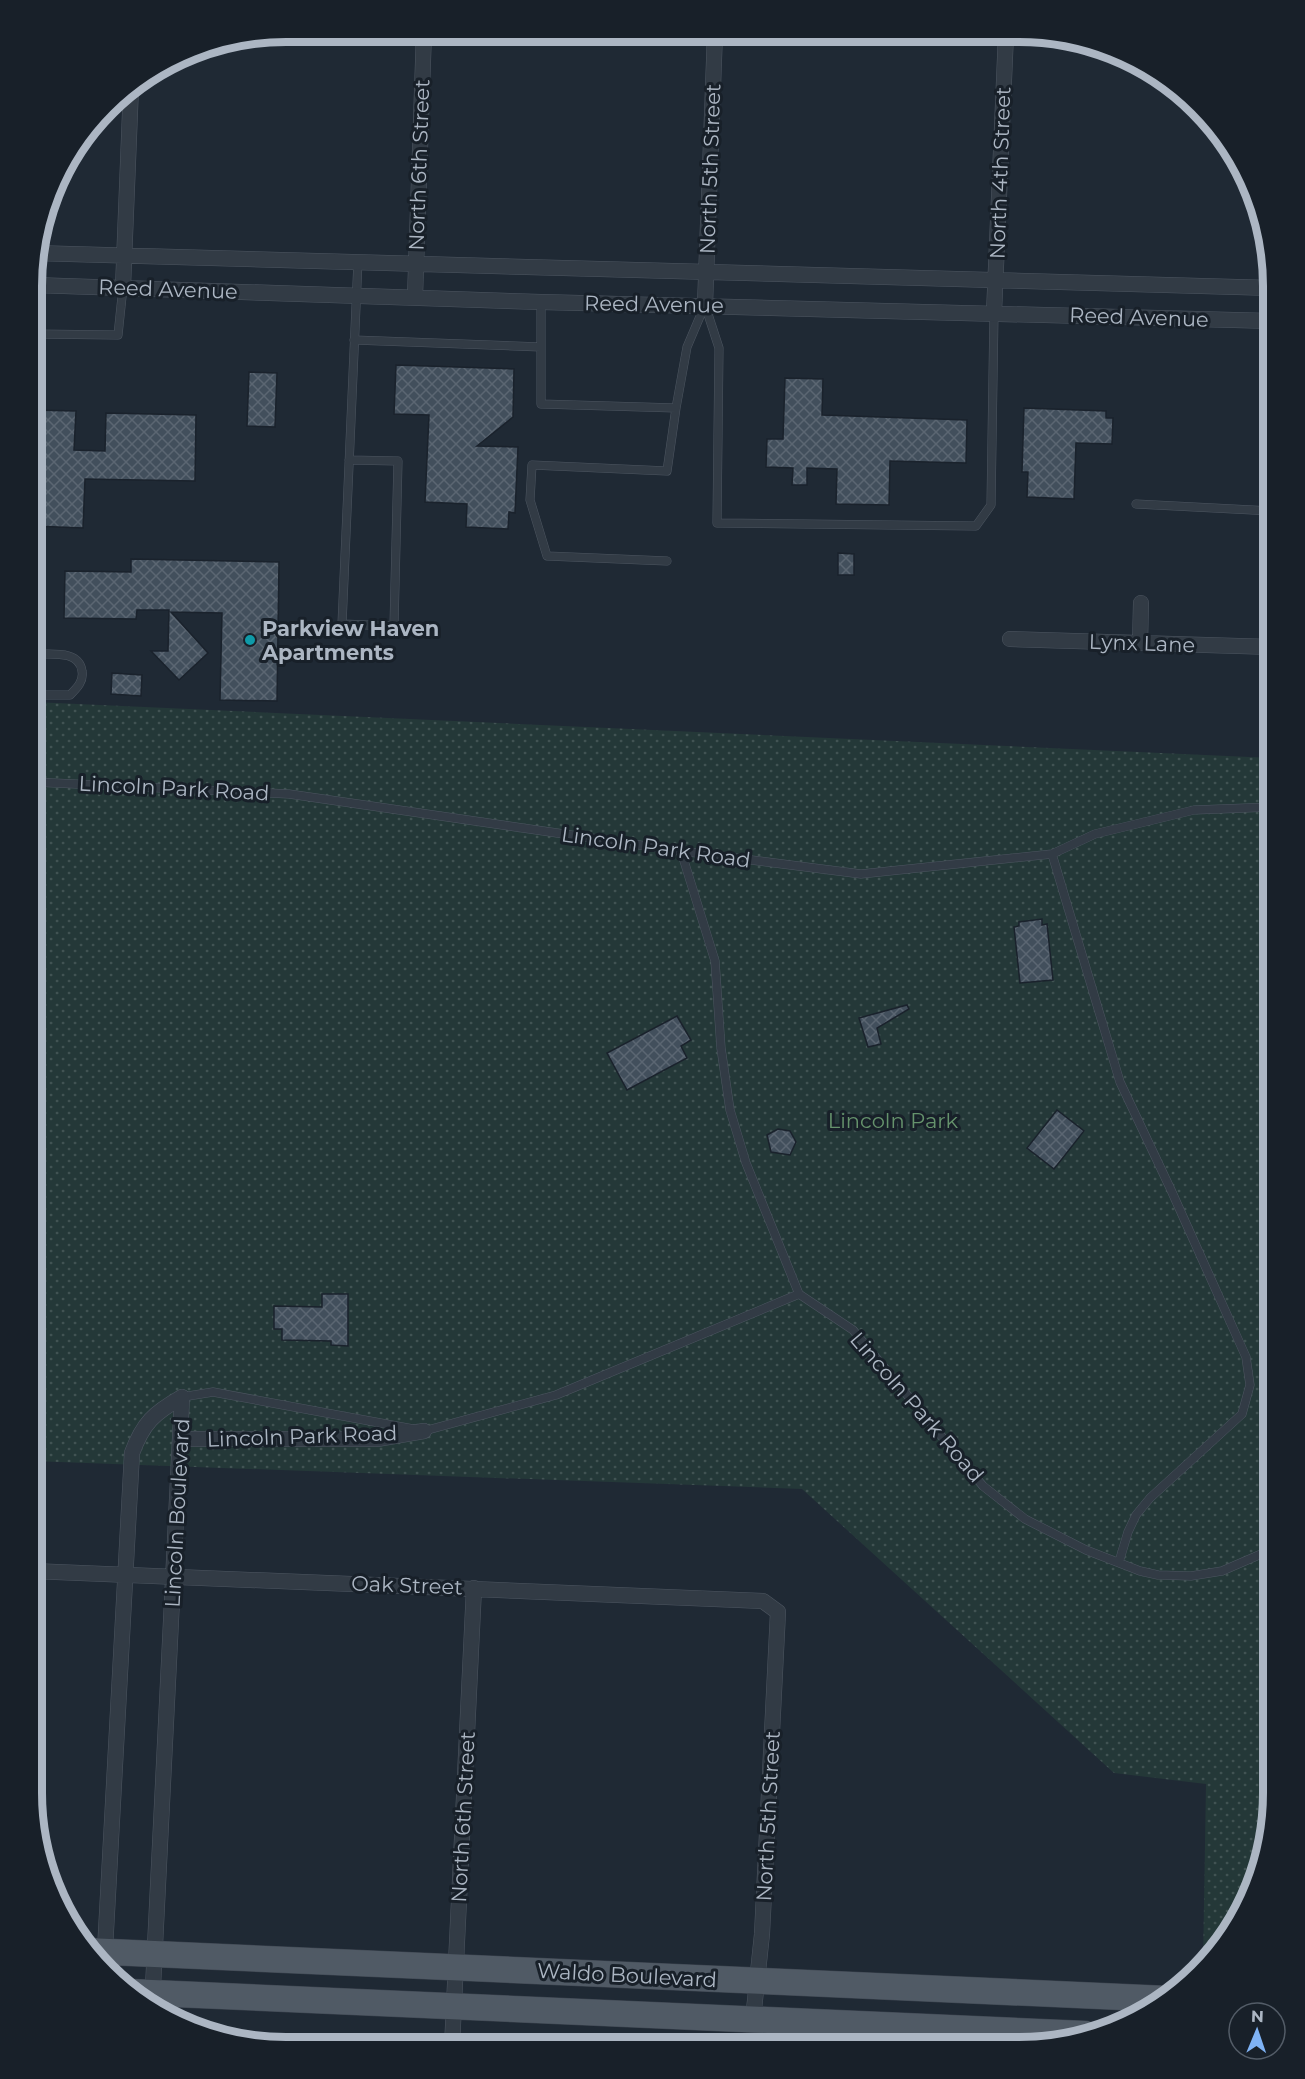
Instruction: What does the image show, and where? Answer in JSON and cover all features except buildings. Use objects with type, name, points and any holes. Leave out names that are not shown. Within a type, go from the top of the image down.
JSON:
[{"type":"main road","name":"Waldo Boulevard","points":[[106,1957],[155,1954],[1150,1998]]},
{"type":"main road","name":"Waldo Boulevard","points":[[153,1997],[454,2006],[1061,2033]]},
{"type":"street","name":"North 6th Street","points":[[415,297],[424,42]]},
{"type":"street","name":"North 5th Street","points":[[705,305],[715,42]]},
{"type":"street","name":"North 4th Street","points":[[994,313],[1006,42]]},
{"type":"street","points":[[123,287],[131,98]]},
{"type":"street","name":"Reed Avenue","points":[[44,253],[1263,288]]},
{"type":"street","name":"Reed Avenue","points":[[42,285],[541,302],[1263,321]]},
{"type":"street","points":[[1140,643],[1141,603]]},
{"type":"street","name":"Lynx Lane","points":[[1010,639],[1263,647]]},
{"type":"street","name":"Lincoln Boulevard","points":[[145,1992],[155,1954],[182,1397]]},
{"type":"street","name":"Lincoln Boulevard","points":[[100,1950],[126,1576],[132,1453],[140,1433],[151,1417],[182,1397]]},
{"type":"street","name":"Lincoln Park Road","points":[[180,1439],[376,1439],[424,1431]]},
{"type":"street","name":"Oak Street","points":[[42,1572],[763,1601],[778,1612]]},
{"type":"street","name":"North 6th Street","points":[[452,2037],[474,1588]]},
{"type":"street","name":"North 5th Street","points":[[753,2019],[762,1934],[778,1612]]},
{"type":"lane","points":[[349,460],[398,461],[394,626],[342,624],[354,340],[358,261]]},
{"type":"lane","points":[[42,334],[118,335],[123,287]]},
{"type":"lane","points":[[541,302],[541,404],[676,408]]},
{"type":"lane","points":[[705,305],[719,348],[717,523],[976,526],[992,505],[994,313]]},
{"type":"lane","points":[[667,561],[547,556],[530,500],[532,465],[667,471],[687,347],[705,305]]},
{"type":"lane","points":[[354,340],[541,346]]},
{"type":"lane","points":[[1136,504],[1263,510]]},
{"type":"lane","points":[[42,655],[72,657],[80,663],[83,673],[78,686],[70,695],[42,695]]},
{"type":"lane","name":"Lincoln Park Road","points":[[42,782],[289,794],[681,851],[861,874],[1052,854],[1095,834],[1194,810],[1263,807]]},
{"type":"lane","points":[[681,851],[715,961],[721,1048],[730,1110],[746,1163],[799,1294]]},
{"type":"lane","points":[[1052,854],[1120,1082],[1246,1357],[1250,1385],[1242,1414],[1150,1498],[1136,1515],[1119,1562]]},
{"type":"lane","name":"Lincoln Park Road","points":[[182,1397],[213,1392],[424,1431],[556,1395],[799,1294],[853,1330],[983,1486],[1024,1519],[1057,1537],[1140,1571],[1158,1575],[1191,1575],[1222,1571],[1263,1553]]},
{"type":"green space","name":"Lincoln Park","points":[[42,702],[1263,758],[1263,1793],[1261,1825],[1250,1871],[1230,1915],[1203,1953],[1206,1784],[1114,1773],[802,1489],[42,1461]]},
{"type":"place","name":"Parkview Haven Apartments","points":[[250,640]]}]
